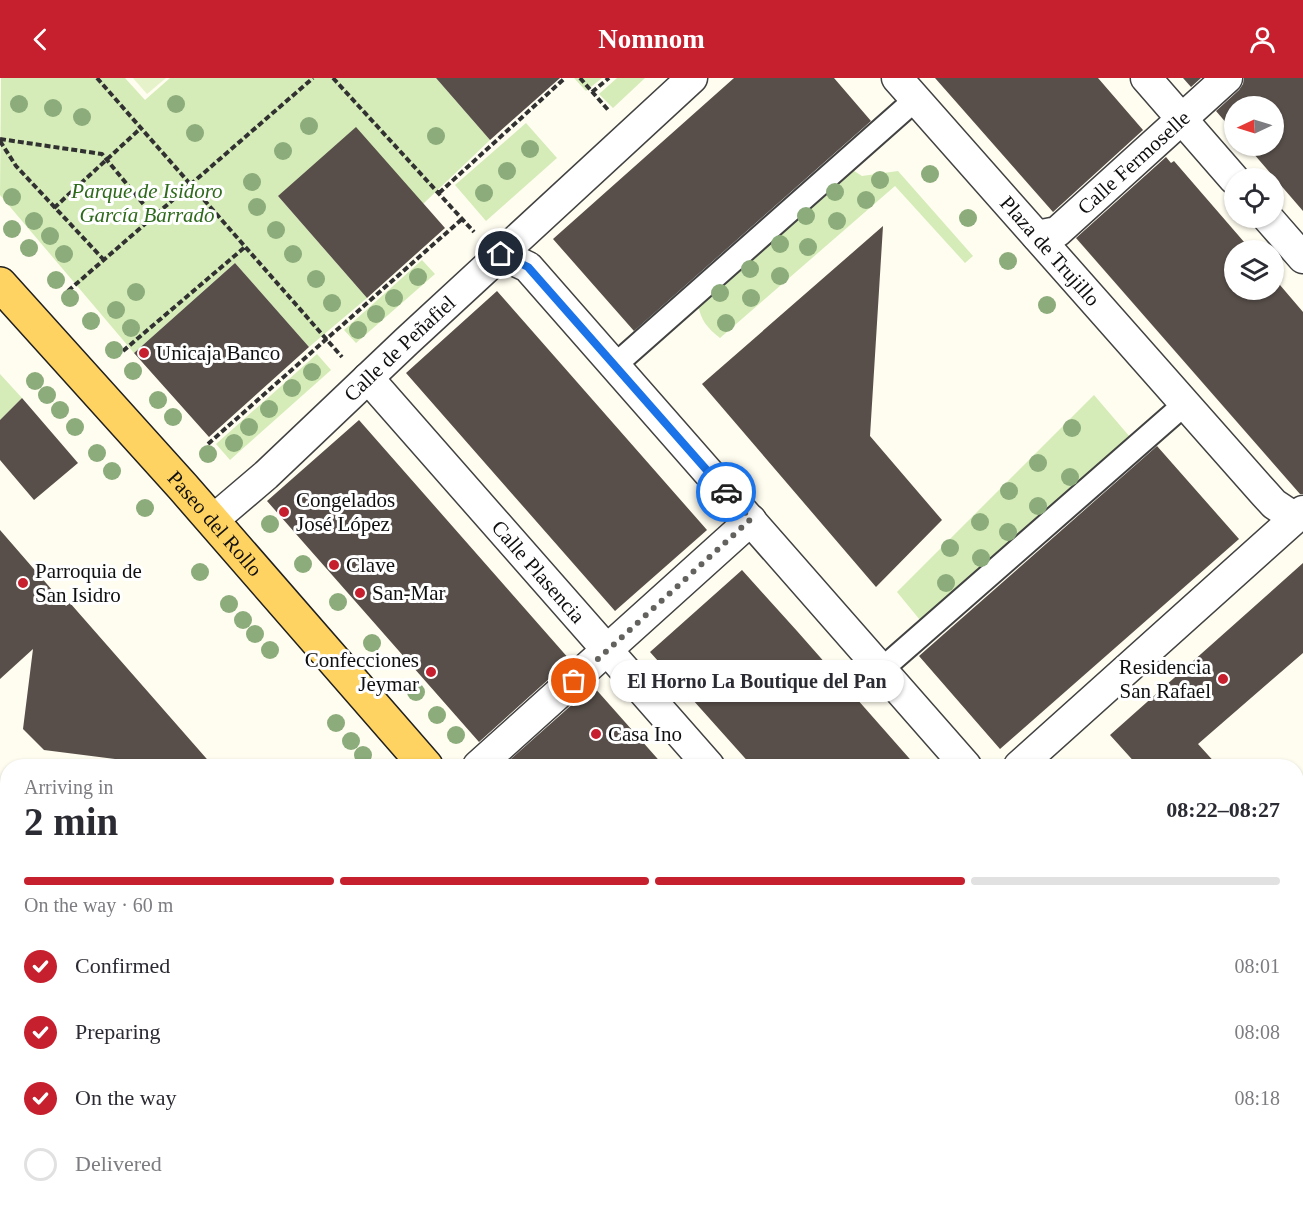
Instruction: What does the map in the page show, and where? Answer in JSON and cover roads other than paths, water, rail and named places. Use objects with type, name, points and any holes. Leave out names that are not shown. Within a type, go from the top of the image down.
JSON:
[{"type":"main road","name":"Paseo del Rollo","points":[[0,284],[212,521],[420,759]]},
{"type":"street","name":"Calle de Peñafiel","points":[[212,521],[266,474],[357,369],[490,246],[692,78]]},
{"type":"street","points":[[1146,78],[1224,168]]},
{"type":"street","name":"Calle Fermoselle","points":[[1037,236],[1057,232],[1227,78]]},
{"type":"street","name":"Plaza de Trujillo","points":[[614,366],[907,89],[1274,504],[1299,515]]},
{"type":"street","points":[[1277,228],[1303,258]]},
{"type":"street","points":[[490,246],[528,267],[960,759]]},
{"type":"street","name":"Calle Plasencia","points":[[357,369],[703,759]]},
{"type":"street","points":[[881,670],[1186,403]]},
{"type":"street","points":[[1027,759],[1299,515]]},
{"type":"street","points":[[486,759],[751,519]]},
{"type":"place","name":"Unicaja Banco","points":[[144,353]]},
{"type":"place","name":"Congelados José López","points":[[284,512]]},
{"type":"place","name":"Clave","points":[[334,565]]},
{"type":"place","name":"Parroquia de San Isidro","points":[[23,583]]},
{"type":"place","name":"San-Mar","points":[[360,593]]},
{"type":"place","name":"Confecciones Jeymar","points":[[431,672]]},
{"type":"place","name":"Residencia San Rafael","points":[[1223,679]]},
{"type":"place","name":"El Horno La Boutique del Pan","points":[[574,681]]},
{"type":"place","name":"Casa Ino","points":[[596,734]]},
{"type":"park label","name":"Parque de Isidoro García Barrado","points":[[147,203]]}]
